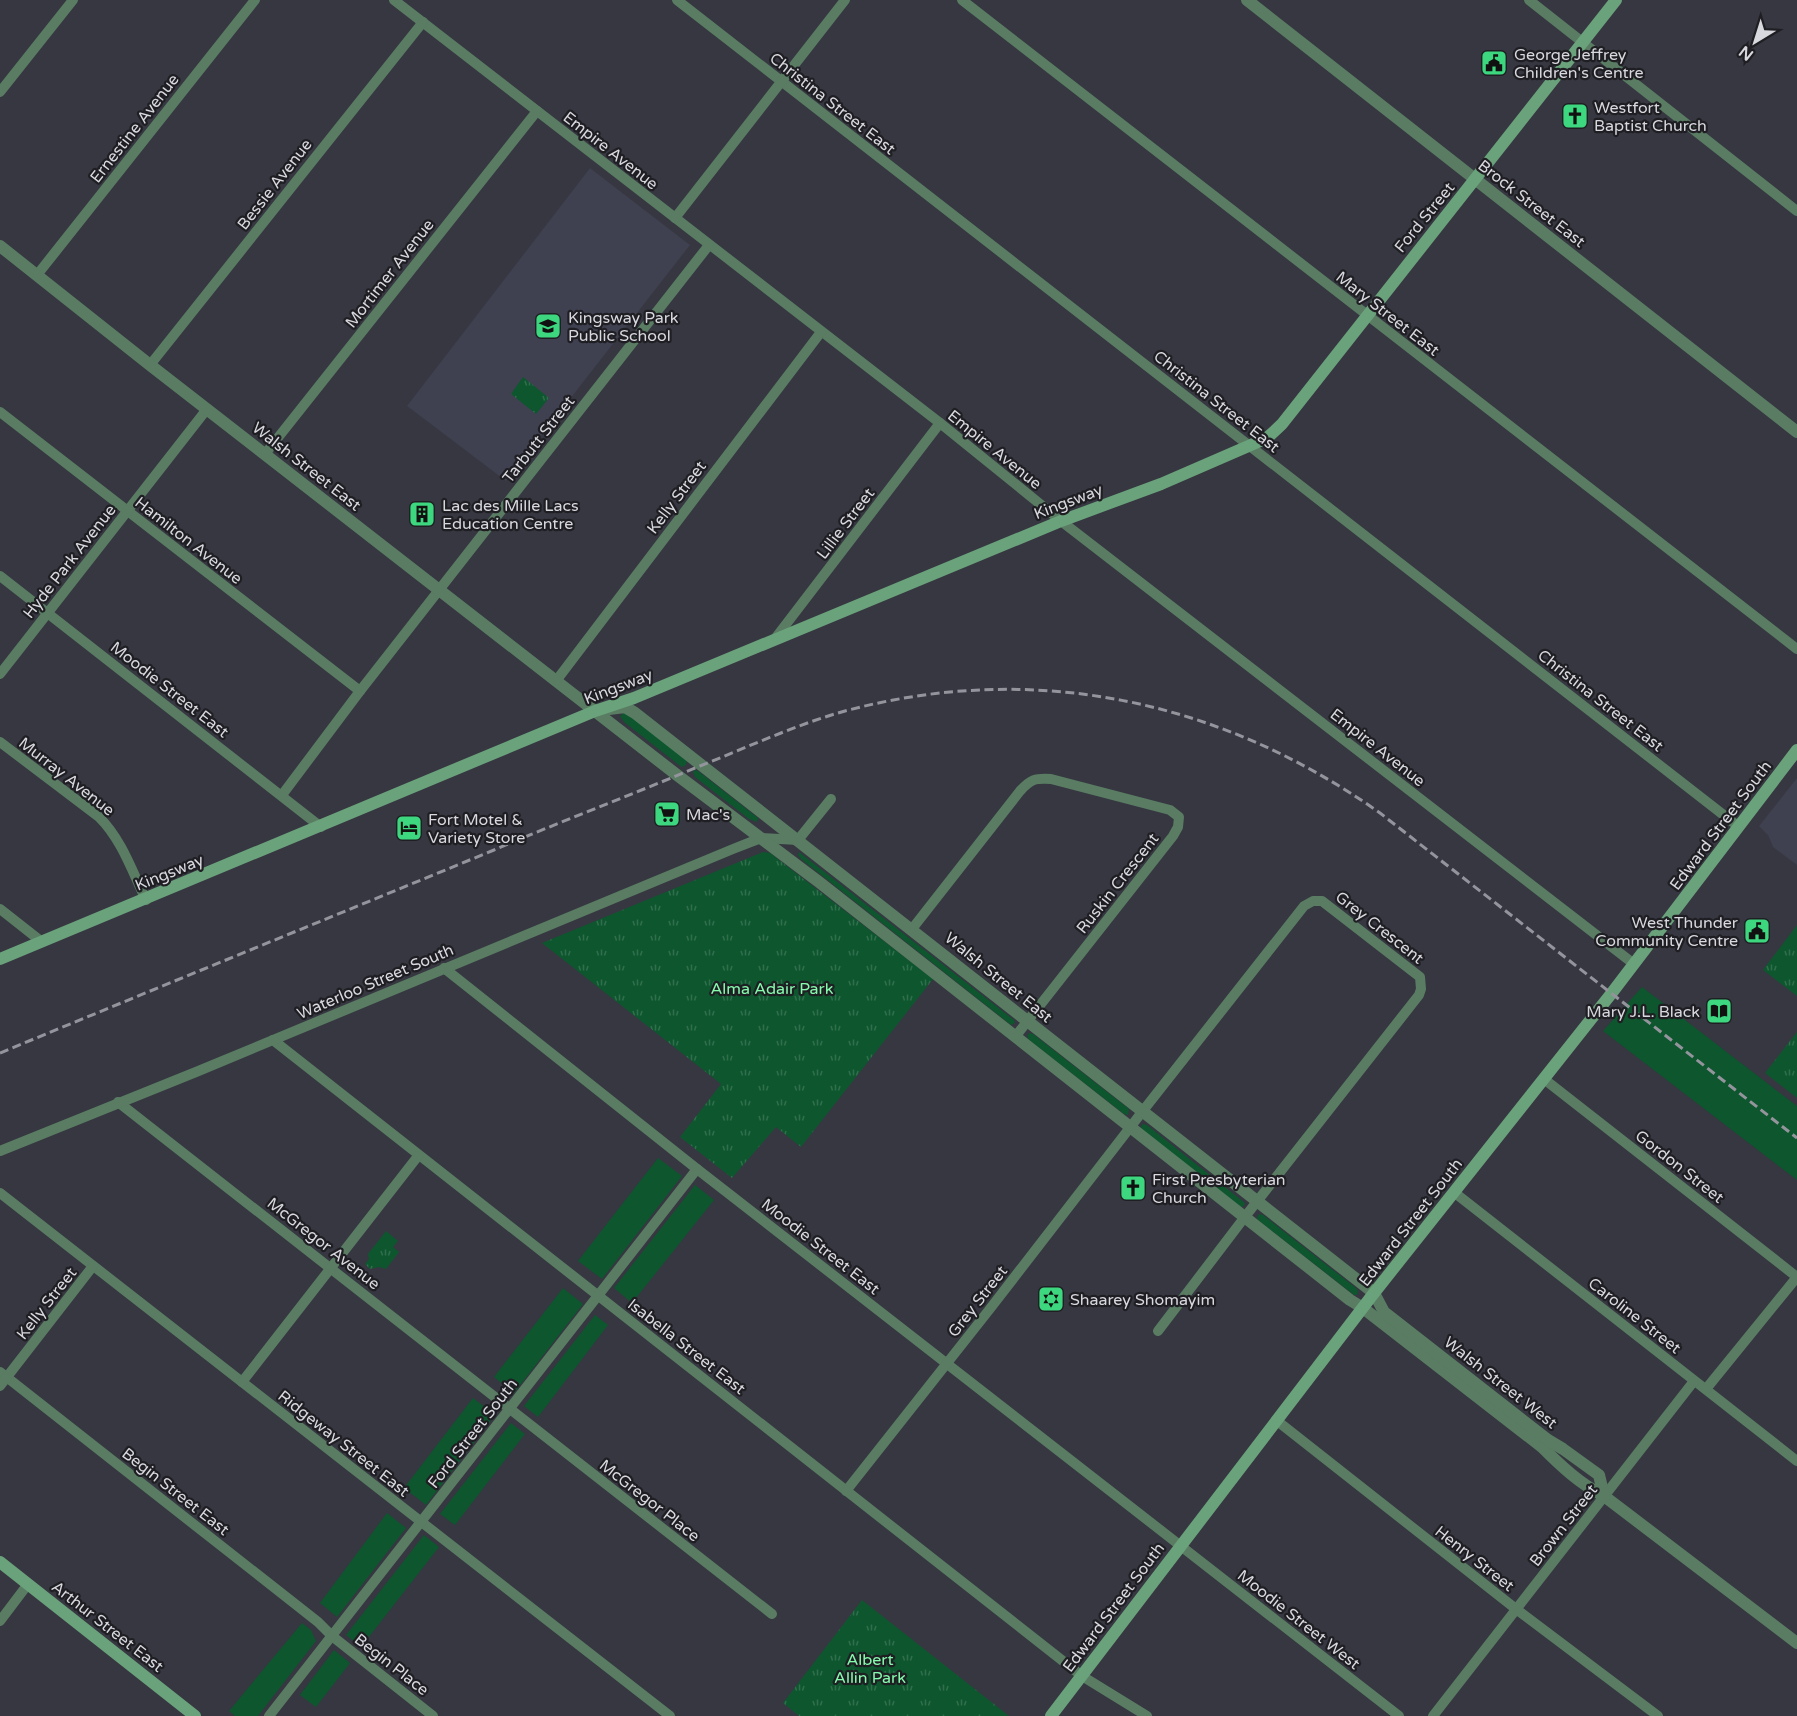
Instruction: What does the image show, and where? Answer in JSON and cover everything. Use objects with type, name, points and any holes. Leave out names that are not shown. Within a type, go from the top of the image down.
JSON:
[{"type":"main road","name":"Ford Street","points":[[1249,444],[1267,438],[1282,424],[1616,0]]},
{"type":"main road","name":"Kingsway","points":[[0,959],[596,711],[634,698],[1061,521],[1161,484],[1249,444]]},
{"type":"main road","name":"Edward Street South","points":[[1051,1716],[1374,1293],[1634,964],[1797,750]]},
{"type":"main road","name":"Arthur Street East","points":[[0,1562],[195,1716]]},
{"type":"street","points":[[1,90],[73,0]]},
{"type":"street","name":"Ernestine Avenue","points":[[37,275],[255,0]]},
{"type":"street","name":"Empire Avenue","points":[[394,0],[940,423],[1061,521],[1634,964]]},
{"type":"street","name":"Christina Street East","points":[[677,0],[1739,827]]},
{"type":"street","points":[[675,218],[844,0]]},
{"type":"street","name":"Mary Street East","points":[[962,0],[1797,649]]},
{"type":"street","name":"Brock Street East","points":[[1247,0],[1797,432]]},
{"type":"street","points":[[1529,0],[1797,211]]},
{"type":"street","name":"Bessie Avenue","points":[[150,365],[423,22]]},
{"type":"street","name":"Mortimer Avenue","points":[[265,454],[537,111]]},
{"type":"street","name":"Tarbutt Street","points":[[282,795],[360,691],[709,244]]},
{"type":"street","name":"Walsh Street East","points":[[0,246],[556,681],[819,882],[1244,1218],[1350,1300],[1364,1308]]},
{"type":"street","name":"Kelly Street","points":[[556,681],[821,332]]},
{"type":"street","name":"Hyde Park Avenue","points":[[0,674],[207,409]]},
{"type":"street","name":"Hamilton Avenue","points":[[0,412],[360,691]]},
{"type":"street","name":"Lillie Street","points":[[774,640],[940,423]]},
{"type":"street","name":"Moodie Street East","points":[[0,576],[321,827]]},
{"type":"street","name":"Walsh Street East","points":[[596,711],[625,707],[635,713],[1374,1293]]},
{"type":"street","name":"Murray Avenue","points":[[0,742],[108,826],[116,836],[146,900]]},
{"type":"street","name":"Ruskin Crescent","points":[[912,929],[1020,791],[1037,778],[1051,779],[1170,810],[1179,817],[1178,827],[1173,836],[1015,1037]]},
{"type":"street","points":[[761,838],[798,840],[831,799]]},
{"type":"street","name":"Waterloo Street South","points":[[0,1150],[761,838]]},
{"type":"street","name":"Grey Crescent","points":[[1130,1128],[1304,906],[1310,902],[1322,901],[1328,904],[1420,977],[1419,995],[1158,1331]]},
{"type":"street","points":[[0,909],[42,942]]},
{"type":"street","name":"Moodie Street East","points":[[444,968],[697,1169],[1181,1546]]},
{"type":"street","name":"Isabella Street East","points":[[273,1040],[1082,1676],[1147,1716]]},
{"type":"street","name":"Gordon Street","points":[[1544,1079],[1797,1277]]},
{"type":"street","name":"McGregor Avenue","points":[[118,1102],[509,1410]]},
{"type":"street","name":"Grey Street","points":[[846,1491],[1130,1128]]},
{"type":"street","points":[[242,1382],[418,1156]]},
{"type":"street","name":"Ford Street South","points":[[269,1716],[697,1169]]},
{"type":"street","name":"Ridgeway Street East","points":[[0,1192],[670,1716]]},
{"type":"street","name":"Caroline Street","points":[[1455,1193],[1797,1461]]},
{"type":"street","name":"Kelly Street","points":[[2,1378],[93,1266]]},
{"type":"street","points":[[1706,1389],[1797,1277]]},
{"type":"street","name":"Walsh Street West","points":[[1374,1293],[1384,1312],[1548,1440],[1599,1475],[1604,1496]]},
{"type":"street","name":"Walsh Street West","points":[[1364,1308],[1542,1447],[1563,1468],[1589,1488],[1604,1496],[1797,1643]]},
{"type":"street","name":"Begin Street East","points":[[2,1378],[332,1636]]},
{"type":"street","name":"Brown Street","points":[[1433,1716],[1694,1381]]},
{"type":"street","name":"McGregor Place","points":[[509,1410],[772,1614]]},
{"type":"street","name":"Henry Street","points":[[1276,1420],[1516,1609],[1658,1716]]},
{"type":"street","name":"Moodie Street West","points":[[1181,1546],[1399,1716]]},
{"type":"street","points":[[0,1621],[28,1584]]},
{"type":"street","name":"Begin Place","points":[[332,1636],[433,1716]]},
{"type":"shaded area","name":"Kingsway Park Public School","points":[[590,168],[690,245],[506,481],[407,406]]},
{"type":"shaded area","points":[[1797,778],[1797,865],[1773,847],[1768,835],[1759,826]]},
{"type":"green space","points":[[523,377],[549,398],[536,414],[511,394]]},
{"type":"green space","points":[[627,713],[687,761],[686,765],[682,767],[679,765],[624,722],[620,716]]},
{"type":"green space","points":[[694,770],[758,818],[757,822],[749,819],[695,777]]},
{"type":"green space","name":"Alma Adair Park","points":[[763,852],[770,853],[933,979],[801,1147],[776,1127],[732,1178],[680,1137],[721,1084],[542,943]]},
{"type":"green space","points":[[799,852],[1015,1023],[1011,1025],[801,859]]},
{"type":"green space","points":[[1797,925],[1797,996],[1763,970]]},
{"type":"green space","points":[[1642,987],[1797,1106],[1797,1180],[1603,1031]]},
{"type":"green space","points":[[1797,1032],[1797,1098],[1765,1073]]},
{"type":"green space","points":[[1029,1033],[1129,1109],[1128,1115],[1029,1040],[1027,1036]]},
{"type":"green space","points":[[1142,1124],[1147,1125],[1245,1203],[1244,1206],[1241,1207],[1143,1131]]},
{"type":"green space","points":[[658,1158],[682,1176],[602,1279],[578,1261]]},
{"type":"green space","points":[[695,1185],[714,1200],[632,1303],[614,1288]]},
{"type":"green space","points":[[1259,1214],[1356,1288],[1357,1295],[1354,1295],[1258,1220]]},
{"type":"green space","points":[[386,1231],[398,1241],[393,1247],[399,1252],[386,1269],[379,1267],[370,1269],[365,1264],[369,1259],[368,1254]]},
{"type":"green space","points":[[563,1288],[583,1304],[514,1393],[494,1377]]},
{"type":"green space","points":[[595,1315],[608,1325],[538,1417],[524,1406]]},
{"type":"green space","points":[[473,1398],[495,1415],[426,1505],[404,1488]]},
{"type":"green space","points":[[511,1423],[525,1434],[455,1525],[440,1514]]},
{"type":"green space","points":[[387,1513],[406,1528],[337,1617],[320,1603]]},
{"type":"green space","points":[[424,1535],[439,1547],[361,1647],[346,1635]]},
{"type":"green space","name":"Albert Allin Park","points":[[862,1600],[1009,1716],[799,1716],[783,1703]]},
{"type":"green space","points":[[302,1623],[311,1630],[316,1641],[258,1716],[235,1716],[229,1711]]},
{"type":"green space","points":[[334,1650],[350,1663],[316,1707],[300,1695]]},
{"type":"railway","points":[[0,1053],[808,723],[845,711],[916,696],[987,690],[1056,691],[1124,701],[1191,718],[1256,743],[1319,774],[1380,813],[1797,1138]]},
{"type":"place","name":"George Jeffrey Children's Centre","points":[[1494,63]]},
{"type":"place","name":"Westfort Baptist Church","points":[[1575,116]]},
{"type":"place","name":"Kingsway Park Public School","points":[[548,326]]},
{"type":"place","name":"Lac des Mille Lacs Education Centre","points":[[422,514]]},
{"type":"place","name":"Mac's","points":[[667,814]]},
{"type":"place","name":"Fort Motel & Variety Store","points":[[409,828]]},
{"type":"place","name":"West Thunder Community Centre","points":[[1757,931]]},
{"type":"place","name":"Mary J.L. Black","points":[[1719,1011]]},
{"type":"place","name":"First Presbyterian Church","points":[[1133,1188]]},
{"type":"place","name":"Shaarey Shomayim","points":[[1051,1299]]}]
